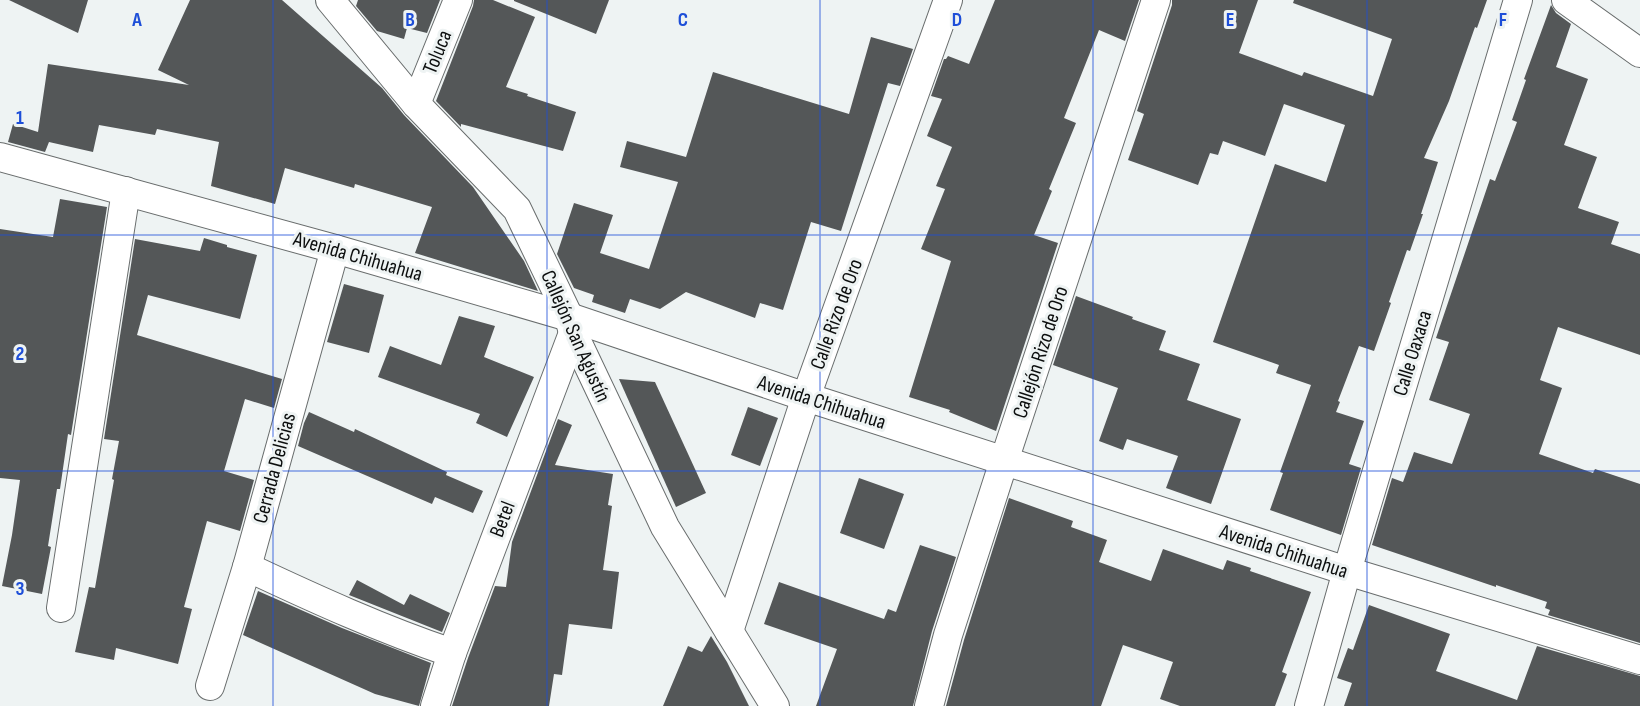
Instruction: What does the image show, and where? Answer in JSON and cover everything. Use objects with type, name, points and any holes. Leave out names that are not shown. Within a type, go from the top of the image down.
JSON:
[{"type":"street","name":"Callejón San Agustín","points":[[330,0],[416,104],[517,209],[665,527],[775,706]]},
{"type":"street","name":"Toluca","points":[[416,104],[458,0]]},
{"type":"street","name":"Calle Rizo de Oro","points":[[729,631],[806,397],[948,0]]},
{"type":"street","name":"Callejón Rizo de Oro","points":[[929,706],[948,635],[1156,0]]},
{"type":"street","name":"Calle Oaxaca","points":[[1309,706],[1347,571],[1518,0]]},
{"type":"street","points":[[1566,0],[1640,53]]},
{"type":"street","name":"Avenida Chihuahua","points":[[0,157],[335,249],[1347,571],[1640,660]]},
{"type":"street","points":[[61,608],[126,191]]},
{"type":"street","name":"Cerrada Delicias","points":[[210,686],[247,567],[335,249]]},
{"type":"street","name":"Betel","points":[[435,706],[452,653],[571,325]]},
{"type":"street","points":[[247,567],[337,609],[405,637],[452,653]]},
{"type":"building","points":[[9,0],[88,0],[78,33]]},
{"type":"building","points":[[190,0],[282,0],[382,88],[404,115],[473,187],[524,261],[538,291],[415,253],[432,207],[355,184],[354,188],[285,168],[275,204],[211,186],[219,142],[157,129],[155,135],[99,125],[93,152],[49,142],[45,152],[8,142],[13,124],[38,132],[48,64],[189,85],[158,70]]},
{"type":"building","points":[[358,0],[440,0],[427,33],[407,28],[404,39],[377,31],[356,6]]},
{"type":"building","points":[[474,0],[493,0],[535,17],[506,87],[576,112],[563,151],[461,124],[461,127],[436,101]]},
{"type":"building","points":[[514,0],[609,0],[596,34]]},
{"type":"building","points":[[995,0],[1139,0],[1125,41],[1099,30],[1064,118],[1076,123],[1049,189],[1052,191],[1034,235],[1058,243],[996,431],[949,412],[950,410],[909,397],[951,261],[921,249],[945,189],[936,186],[952,147],[927,136],[942,99],[931,96],[944,59],[948,56],[969,64]]},
{"type":"building","points":[[1172,0],[1258,0],[1239,53],[1302,76],[1304,72],[1373,96],[1392,39],[1293,3],[1294,0],[1487,0],[1449,101],[1424,158],[1438,162],[1421,214],[1423,214],[1410,251],[1407,250],[1374,351],[1359,346],[1338,401],[1340,402],[1336,412],[1364,421],[1349,464],[1361,468],[1341,535],[1270,510],[1283,473],[1280,472],[1311,385],[1276,373],[1279,365],[1213,342],[1275,164],[1326,182],[1345,125],[1284,104],[1265,156],[1223,141],[1218,155],[1210,153],[1198,185],[1128,160],[1144,114],[1137,111]]},
{"type":"building","points":[[1551,5],[1556,13],[1571,24],[1556,67],[1588,79],[1564,145],[1597,157],[1578,208],[1619,222],[1611,244],[1640,254],[1640,355],[1558,327],[1540,380],[1562,388],[1539,454],[1593,473],[1595,469],[1640,484],[1640,643],[1548,615],[1550,610],[1545,608],[1547,602],[1372,545],[1392,478],[1403,482],[1414,452],[1452,464],[1470,414],[1429,400],[1449,342],[1436,338],[1490,179],[1495,181],[1517,122],[1512,120],[1526,80],[1524,79]]},
{"type":"building","points":[[871,37],[913,49],[900,86],[888,83],[841,231],[811,222],[783,310],[760,303],[755,318],[686,292],[660,309],[630,299],[625,313],[592,302],[594,295],[574,288],[557,254],[574,203],[613,215],[600,253],[649,269],[678,182],[620,167],[627,141],[686,157],[713,72],[849,114]]},
{"type":"building","points":[[60,199],[107,207],[71,435],[68,434],[60,489],[57,489],[48,546],[51,547],[42,594],[2,586],[20,480],[0,478],[0,229],[53,237]]},
{"type":"building","points":[[204,238],[257,255],[240,319],[148,295],[137,335],[282,379],[274,408],[245,399],[224,471],[254,480],[240,531],[207,521],[184,607],[192,609],[178,664],[116,648],[114,660],[75,652],[89,587],[95,588],[114,480],[112,479],[119,441],[104,439],[135,239],[200,251]]},
{"type":"building","points":[[344,284],[384,295],[369,353],[327,342]]},
{"type":"building","points":[[1076,296],[1166,331],[1159,350],[1200,364],[1187,400],[1241,419],[1211,504],[1166,488],[1178,456],[1127,439],[1123,450],[1099,441],[1118,388],[1053,365]]},
{"type":"building","points":[[459,316],[495,326],[484,357],[534,377],[507,437],[476,423],[480,414],[378,377],[390,346],[441,365]]},
{"type":"building","points":[[619,379],[655,382],[706,493],[676,507]]},
{"type":"building","points":[[748,407],[778,418],[760,466],[731,455]]},
{"type":"building","points":[[309,412],[354,432],[355,429],[483,491],[473,513],[435,497],[432,504],[298,446]]},
{"type":"building","points":[[558,419],[572,425],[555,465],[613,474],[608,505],[612,506],[603,570],[619,572],[612,629],[569,624],[562,675],[554,674],[549,706],[452,706],[495,586],[506,587],[512,542]]},
{"type":"building","points":[[859,478],[904,494],[884,549],[840,533]]},
{"type":"building","points":[[1009,498],[1073,521],[1071,527],[1107,540],[1099,562],[1151,581],[1163,549],[1223,570],[1227,560],[1251,568],[1250,571],[1311,592],[1282,672],[1287,674],[1275,706],[1180,706],[1160,699],[1173,662],[1123,645],[1101,706],[946,706],[964,640]]},
{"type":"building","points":[[920,545],[956,557],[932,631],[913,706],[816,706],[837,649],[764,624],[779,582],[884,619],[888,609],[896,612]]},
{"type":"building","points":[[357,580],[404,605],[410,594],[450,613],[442,632],[349,595]]},
{"type":"building","points":[[258,591],[342,628],[431,663],[419,706],[375,694],[243,635]]},
{"type":"building","points":[[1369,605],[1450,634],[1436,671],[1517,700],[1537,646],[1640,676],[1640,706],[1344,706],[1352,683],[1337,678],[1348,648],[1353,650]]},
{"type":"building","points":[[711,636],[749,706],[663,706],[688,646],[702,652]]}]
